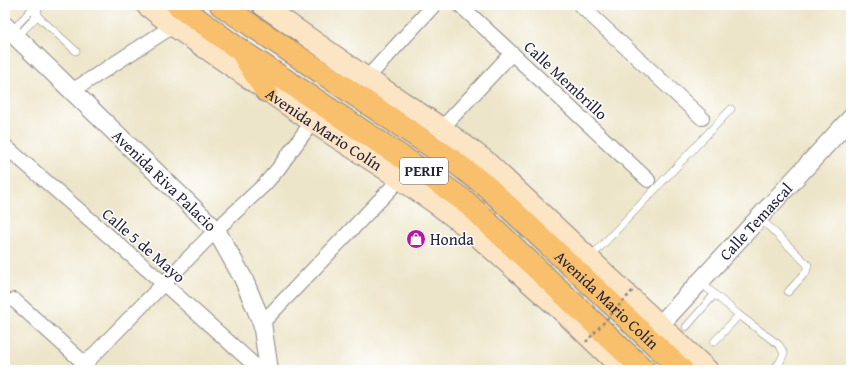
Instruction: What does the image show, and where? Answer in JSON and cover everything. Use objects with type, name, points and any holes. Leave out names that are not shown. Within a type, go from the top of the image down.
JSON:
[{"type":"main road","name":"Avenida Mario Colín","points":[[146,5],[173,26],[266,91],[400,179],[469,229],[567,316],[623,370]]},
{"type":"main road","name":"Avenida Mario Colín","points":[[178,5],[240,50],[414,164],[466,202],[644,370]]},
{"type":"main road","name":"Avenida Mario Colín","points":[[221,5],[449,158],[660,325],[708,370]]},
{"type":"main road","name":"Avenida Mario Colín","points":[[262,5],[442,128],[485,160],[682,370]]},
{"type":"main road","points":[[240,50],[266,91]]},
{"type":"street","points":[[367,78],[434,5]]},
{"type":"street","name":"Calle Membrillo","points":[[460,5],[648,180]]},
{"type":"street","points":[[580,5],[702,118]]},
{"type":"street","points":[[72,91],[173,26]]},
{"type":"street","name":"Avenida Riva Palacio","points":[[11,32],[216,230],[243,278],[262,323],[269,370]]},
{"type":"street","points":[[442,128],[512,53]]},
{"type":"street","name":"Calle Temascal","points":[[660,325],[851,118]]},
{"type":"street","points":[[14,300],[82,367],[163,283],[269,179],[312,122]]},
{"type":"street","name":"Calle 5 de Mayo","points":[[5,146],[163,283],[260,370]]},
{"type":"street","points":[[262,323],[400,179]]},
{"type":"lane","points":[[11,32],[31,10],[40,6]]},
{"type":"lane","points":[[11,32],[37,16],[40,6]]},
{"type":"lane","points":[[31,10],[76,51]]},
{"type":"lane","points":[[583,264],[731,109]]},
{"type":"lane","points":[[760,217],[808,265],[806,272],[788,292]]},
{"type":"lane","points":[[700,282],[739,315],[779,345],[784,353],[780,362],[773,370]]},
{"type":"lane","points":[[686,327],[714,295]]},
{"type":"lane","points":[[714,342],[739,315]]},
{"type":"path","points":[[586,342],[635,288]]},
{"type":"place","name":"Honda","points":[[416,239]]}]
